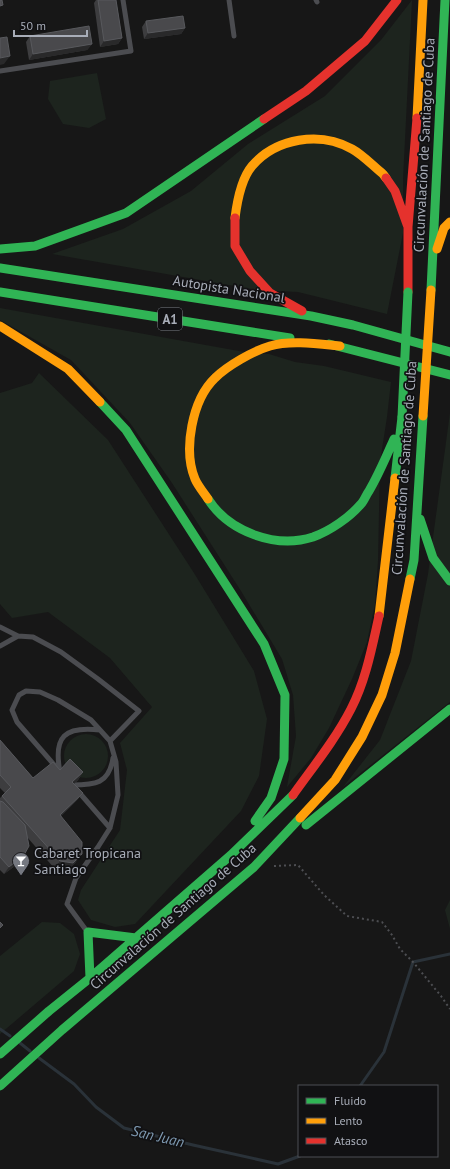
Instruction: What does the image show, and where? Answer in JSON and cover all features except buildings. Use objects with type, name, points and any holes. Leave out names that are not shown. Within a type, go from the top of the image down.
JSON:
[{"type":"highway","points":[[0,249],[35,246],[126,213],[306,91],[365,41],[397,0]]},
{"type":"highway","name":"Circunvalación de Santiago de Cuba","points":[[0,1054],[231,855],[292,796],[330,745],[352,708],[368,669],[381,608],[402,417],[408,292],[408,227],[418,103],[423,0]]},
{"type":"highway","name":"Circunvalación de Santiago de Cuba","points":[[0,1086],[62,1030],[254,867],[335,780],[362,737],[382,695],[395,653],[414,560],[431,290],[445,0]]},
{"type":"highway","points":[[311,316],[270,293],[250,271],[235,246],[234,223],[239,192],[251,167],[266,153],[288,142],[311,138],[333,141],[353,149],[383,174],[395,191],[408,227]]},
{"type":"highway","points":[[432,263],[444,228],[450,222]]},
{"type":"highway","name":"Autopista Nacional","points":[[0,268],[311,316],[353,325],[450,352]]},
{"type":"highway","name":"A1","points":[[0,292],[340,346],[450,375]]},
{"type":"highway","points":[[0,326],[68,368],[126,430],[264,644],[286,695],[284,759],[271,798],[231,855]]},
{"type":"highway","points":[[340,346],[302,343],[270,346],[237,360],[214,379],[198,403],[190,434],[190,458],[195,479],[214,508],[234,525],[257,536],[286,541],[314,537],[336,526],[361,504],[381,470],[402,417]]},
{"type":"highway","points":[[416,510],[433,558],[450,581]]},
{"type":"highway","points":[[254,867],[450,709]]},
{"type":"highway","points":[[90,978],[88,932],[136,938]]},
{"type":"lane","points":[[0,71],[131,51],[123,0]]},
{"type":"lane","points":[[229,0],[234,36]]},
{"type":"lane","points":[[0,626],[18,636],[33,637],[61,652],[98,678],[139,711],[110,741]]},
{"type":"lane","points":[[0,646],[18,636]]},
{"type":"lane","points":[[88,932],[67,904],[76,878],[110,828],[118,795],[114,754],[110,741],[91,720],[58,700],[40,692],[26,691],[19,696],[12,710],[17,722],[60,772],[58,751],[62,740],[70,732],[81,729],[100,730]]},
{"type":"lane","points":[[110,828],[72,785],[93,785],[106,778],[112,768],[114,754]]},
{"type":"path","points":[[254,867],[298,865],[324,895],[347,916],[382,922],[400,949],[413,962],[450,1009]]},
{"type":"shaded area","points":[[412,0],[403,179],[403,233],[387,314],[298,292],[257,290],[52,254],[123,229],[191,191],[248,144],[325,96],[381,40]]},
{"type":"shaded area","points":[[97,73],[106,119],[89,128],[63,124],[48,99],[50,81]]},
{"type":"shaded area","points":[[0,308],[250,353],[269,354],[295,362],[324,366],[391,382],[380,462],[378,561],[375,604],[367,642],[352,679],[329,728],[311,758],[287,787],[296,736],[293,695],[282,659],[241,591],[172,483],[130,423],[71,360],[0,320]]},
{"type":"shaded area","points":[[39,373],[108,440],[194,573],[254,671],[267,719],[259,776],[241,811],[135,924],[115,927],[91,920],[78,900],[81,890],[120,830],[127,770],[120,743],[152,707],[110,658],[48,612],[12,618],[0,604],[0,393],[32,383]]},
{"type":"shaded area","points":[[450,413],[450,702],[343,787],[380,740],[411,661],[428,574]]},
{"type":"shaded area","points":[[90,734],[95,735],[102,740],[107,747],[107,765],[102,772],[95,777],[82,778],[77,777],[70,772],[65,765],[64,752],[65,747],[70,740],[77,735]]},
{"type":"shaded area","points":[[450,900],[450,929],[445,910]]},
{"type":"shaded area","points":[[42,922],[60,923],[74,934],[80,954],[74,971],[0,1034],[0,956]]},
{"type":"waterway","name":"San Juan","points":[[361,1085],[384,1052],[413,962],[450,954]]},
{"type":"waterway","name":"San Juan","points":[[0,1029],[10,1036]]},
{"type":"waterway","name":"San Juan","points":[[20,1043],[30,1051]]},
{"type":"waterway","name":"San Juan","points":[[39,1058],[74,1084],[96,1107],[124,1128],[278,1164],[298,1157]]},
{"type":"traffic: fast","points":[[431,290],[445,0]]},
{"type":"traffic: fast","points":[[0,249],[35,246],[126,213],[264,119]]},
{"type":"traffic: fast","points":[[0,268],[311,316],[353,325],[450,352]]},
{"type":"traffic: fast","points":[[0,292],[290,338]]},
{"type":"traffic: fast","points":[[402,417],[408,292]]},
{"type":"traffic: fast","points":[[329,344],[450,375]]},
{"type":"traffic: fast","points":[[100,402],[126,430],[264,644],[285,695],[284,759],[271,798],[255,821]]},
{"type":"traffic: fast","points":[[410,579],[414,560],[423,416]]},
{"type":"traffic: fast","points":[[395,478],[402,417]]},
{"type":"traffic: fast","points":[[208,499],[217,511],[228,521],[254,535],[284,541],[313,537],[339,523],[362,503],[376,478],[394,439]]},
{"type":"traffic: fast","points":[[420,519],[433,558],[450,581]]},
{"type":"traffic: fast","points":[[306,825],[450,709]]},
{"type":"traffic: fast","points":[[0,1054],[231,855],[293,795]]},
{"type":"traffic: fast","points":[[0,1086],[62,1030],[254,867],[300,818]]},
{"type":"traffic: fast","points":[[90,978],[88,932],[136,938]]},
{"type":"traffic: slow","points":[[417,118],[423,0]]},
{"type":"traffic: slow","points":[[235,218],[240,191],[245,177],[252,166],[262,156],[273,149],[299,140],[313,139],[340,143],[360,154],[386,178]]},
{"type":"traffic: slow","points":[[437,249],[444,228],[450,222]]},
{"type":"traffic: slow","points":[[423,416],[431,290]]},
{"type":"traffic: slow","points":[[0,326],[68,369],[100,402]]},
{"type":"traffic: slow","points":[[208,499],[195,479],[191,467],[190,454],[190,440],[195,412],[207,387],[215,378],[241,359],[270,346],[286,343],[340,346]]},
{"type":"traffic: slow","points":[[379,616],[395,478]]},
{"type":"traffic: slow","points":[[300,818],[335,780],[362,737],[382,695],[395,653],[410,579]]},
{"type":"traffic: jam","points":[[264,119],[306,91],[365,41],[397,0]]},
{"type":"traffic: jam","points":[[408,292],[408,227],[417,118]]},
{"type":"traffic: jam","points":[[386,178],[395,191],[408,227]]},
{"type":"traffic: jam","points":[[235,218],[235,246],[250,271],[270,293],[302,311]]},
{"type":"traffic: jam","points":[[293,795],[331,742],[351,709],[365,675],[379,616]]},
{"type":"place","name":"Cabaret Tropicana Santiago","points":[[21,876]]}]
